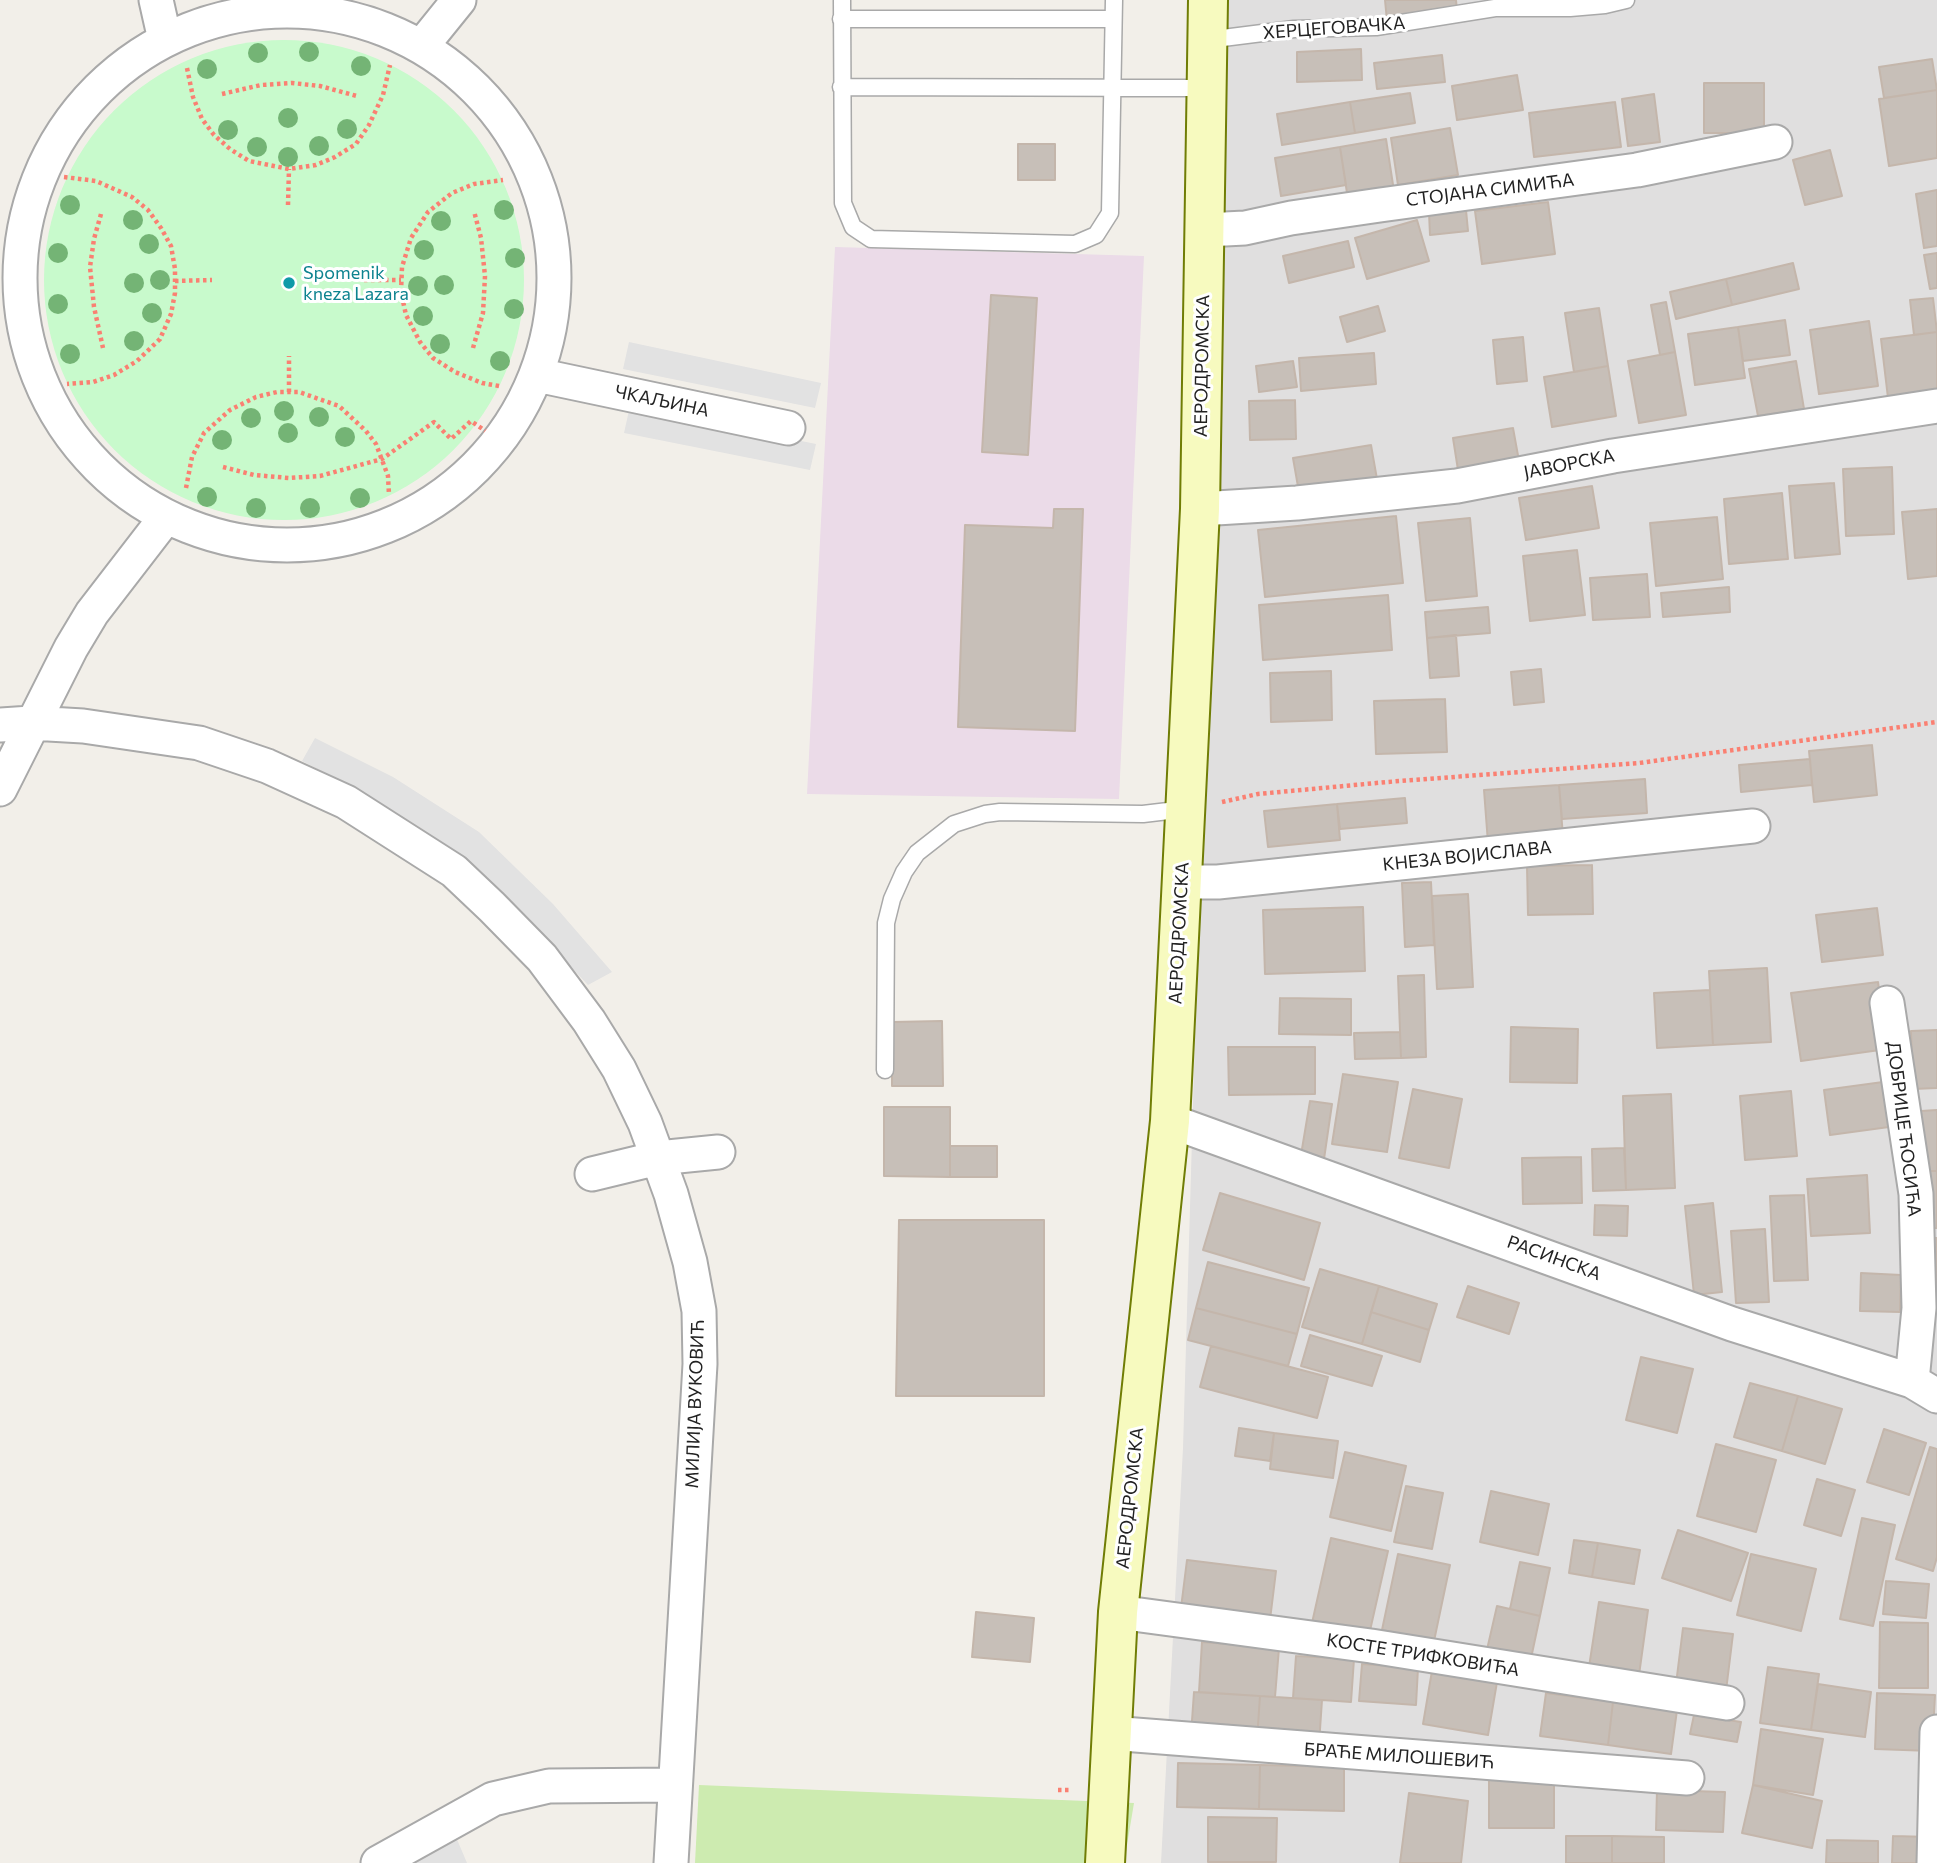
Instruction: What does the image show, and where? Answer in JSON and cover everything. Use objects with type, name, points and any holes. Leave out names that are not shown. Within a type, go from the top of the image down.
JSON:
[{"type":"street","points":[[156,0],[176,50]]},
{"type":"street","points":[[421,47],[459,0]]},
{"type":"street","name":"АЕРОДРОМСКА","points":[[1105,1863],[1118,1612],[1170,1121],[1199,509],[1208,0]]},
{"type":"street","points":[[267,12],[320,13],[372,25],[421,47],[471,85],[512,133],[540,189],[554,251],[553,314],[537,375],[500,441],[465,478],[412,515],[353,537],[289,546],[226,539],[176,508],[113,482],[70,436],[38,380],[21,319],[10,253],[50,152],[81,107],[119,69],[176,50],[215,21],[267,12]]},
{"type":"street","name":"СТОЈАНА СИМИЋА","points":[[1205,230],[1245,228],[1291,218],[1637,170],[1775,142]]},
{"type":"street","name":"ЧКАЉИНА","points":[[537,375],[788,428]]},
{"type":"street","name":"ЈАВОРСКА","points":[[1199,509],[1297,503],[1457,486],[1613,456],[1937,406]]},
{"type":"street","points":[[0,789],[15,724],[71,648],[92,613],[176,508]]},
{"type":"street","name":"МИЛИЈА ВУКОВИЋ","points":[[15,724],[83,726],[200,743],[267,766],[346,802],[454,871],[542,958],[589,1021],[619,1069],[645,1123],[671,1194],[690,1262],[699,1311],[700,1364],[671,1863]]},
{"type":"street","name":"КНЕЗА ВОЈИСЛАВА","points":[[1181,882],[1218,882],[1753,826]]},
{"type":"street","name":"ДОБРИЦЕ ЋОСИЋА","points":[[1887,1003],[1916,1194],[1919,1308],[1925,1389]]},
{"type":"street","name":"РАСИНСКА","points":[[1170,1121],[1732,1324],[1925,1389]]},
{"type":"street","points":[[592,1174],[658,1158],[718,1152]]},
{"type":"street","name":"КОСТЕ ТРИФКОВИЋА","points":[[1118,1612],[1371,1646],[1727,1703]]},
{"type":"street","points":[[1934,1863],[1937,1732]]},
{"type":"street","name":"БРАЋЕ МИЛОШЕВИЋ","points":[[1110,1733],[1687,1778]]},
{"type":"street","points":[[378,1863],[493,1799],[550,1786],[675,1785]]},
{"type":"lane","points":[[842,0],[843,203],[853,227],[871,239],[1075,244],[1096,235],[1110,213],[1114,0]]},
{"type":"lane","name":"ХЕРЦЕГОВАЧКА","points":[[1208,40],[1294,29],[1376,27],[1495,8],[1570,8],[1626,0]]},
{"type":"lane","points":[[841,19],[1113,19]]},
{"type":"lane","points":[[841,87],[1207,88]]},
{"type":"lane","points":[[885,1070],[886,923],[892,899],[904,872],[917,853],[954,824],[985,814],[1143,814],[1185,808]]},
{"type":"path","points":[[176,50],[202,119],[214,135],[250,161],[289,169],[316,165],[356,144],[369,125],[383,95],[390,65]]},
{"type":"path","points":[[222,94],[261,85],[292,83],[320,86],[357,96]]},
{"type":"path","points":[[289,169],[289,205]]},
{"type":"path","points":[[64,177],[89,179],[109,185],[132,197],[148,210],[171,246],[175,281],[171,314],[160,339],[137,361],[114,375],[93,382],[67,384]]},
{"type":"path","points":[[499,386],[482,383],[455,372],[433,358],[420,342],[406,315],[401,280],[411,237],[428,212],[452,193],[474,184],[503,180]]},
{"type":"path","points":[[473,348],[483,313],[485,276],[481,237],[474,211]]},
{"type":"path","points":[[101,214],[93,239],[90,267],[93,307],[103,348]]},
{"type":"path","points":[[175,281],[212,280]]},
{"type":"path","points":[[364,280],[401,280]]},
{"type":"path","points":[[289,356],[289,392]]},
{"type":"path","points":[[176,508],[192,457],[204,433],[230,410],[256,397],[289,392],[316,397],[339,406],[366,431],[376,443],[382,459],[388,476],[389,495]]},
{"type":"path","points":[[223,467],[254,475],[310,477],[355,468],[382,459],[434,422],[451,439],[471,421],[500,441]]},
{"type":"path","points":[[1185,808],[1258,794],[1639,764],[1937,722]]},
{"type":"shaded area","points":[[1225,0],[1937,0],[1937,1863],[1161,1863],[1183,1448]]},
{"type":"shaded area","points":[[835,247],[1144,256],[1119,799],[807,794]]},
{"type":"shaded area","points":[[629,342],[821,383],[815,408],[623,369]]},
{"type":"shaded area","points":[[630,406],[816,444],[810,470],[624,433]]},
{"type":"shaded area","points":[[315,738],[393,777],[479,832],[553,904],[612,972],[588,985],[504,896],[466,862],[422,829],[366,794],[302,761]]},
{"type":"shaded area","points":[[456,1837],[467,1863],[402,1863]]},
{"type":"green space","points":[[284,40],[331,44],[376,58],[418,80],[454,110],[484,146],[506,188],[520,233],[524,280],[520,327],[506,372],[484,414],[454,450],[418,480],[376,502],[331,516],[284,520],[237,516],[192,502],[150,480],[114,450],[84,414],[62,372],[48,327],[44,280],[48,233],[62,188],[84,146],[114,110],[150,80],[192,58],[237,44]]},
{"type":"green space","points":[[699,1785],[1134,1803],[1124,1863],[695,1863]]},
{"type":"building","points":[[1385,0],[1456,0],[1457,11],[1387,21]]},
{"type":"building","points":[[1361,49],[1362,80],[1297,82],[1297,52]]},
{"type":"building","points":[[1442,55],[1445,82],[1377,89],[1374,63]]},
{"type":"building","points":[[1932,59],[1937,90],[1884,98],[1879,67]]},
{"type":"building","points":[[1517,75],[1523,110],[1457,120],[1452,86]]},
{"type":"building","points":[[1704,83],[1764,83],[1764,133],[1704,133]]},
{"type":"building","points":[[1937,90],[1937,158],[1889,166],[1879,99]]},
{"type":"building","points":[[1410,93],[1415,123],[1355,133],[1350,102]]},
{"type":"building","points":[[1654,94],[1660,142],[1628,146],[1622,99]]},
{"type":"building","points":[[1350,102],[1355,133],[1282,145],[1277,114]]},
{"type":"building","points":[[1615,102],[1621,147],[1534,157],[1529,113]]},
{"type":"building","points":[[1450,128],[1458,175],[1398,185],[1391,138]]},
{"type":"building","points":[[1386,139],[1395,198],[1349,206],[1340,147]]},
{"type":"building","points":[[1018,144],[1055,144],[1055,180],[1018,180]]},
{"type":"building","points":[[1340,147],[1346,185],[1281,196],[1275,158]]},
{"type":"building","points":[[1830,150],[1842,196],[1805,205],[1793,160]]},
{"type":"building","points":[[1937,190],[1937,246],[1924,248],[1916,194]]},
{"type":"building","points":[[1548,202],[1555,254],[1482,264],[1475,211]]},
{"type":"building","points":[[1466,210],[1468,231],[1430,235],[1429,213]]},
{"type":"building","points":[[1417,220],[1429,261],[1367,279],[1355,238]]},
{"type":"building","points":[[1348,241],[1354,267],[1289,283],[1283,256]]},
{"type":"building","points":[[1937,253],[1937,288],[1930,289],[1924,255]]},
{"type":"building","points":[[1793,263],[1799,289],[1732,305],[1726,279]]},
{"type":"building","points":[[1726,279],[1732,305],[1676,319],[1670,292]]},
{"type":"building","points":[[991,295],[1037,298],[1028,455],[982,452]]},
{"type":"building","points":[[1933,298],[1937,332],[1914,335],[1910,300]]},
{"type":"building","points":[[1666,302],[1675,352],[1660,355],[1651,305]]},
{"type":"building","points":[[1378,306],[1385,331],[1347,342],[1340,317]]},
{"type":"building","points":[[1599,308],[1608,366],[1574,372],[1565,313]]},
{"type":"building","points":[[1785,320],[1790,355],[1743,361],[1738,327]]},
{"type":"building","points":[[1869,321],[1878,386],[1819,394],[1810,330]]},
{"type":"building","points":[[1738,327],[1745,378],[1695,385],[1688,334]]},
{"type":"building","points":[[1937,332],[1937,392],[1888,398],[1881,339]]},
{"type":"building","points":[[1523,337],[1527,381],[1497,384],[1493,340]]},
{"type":"building","points":[[1675,352],[1686,415],[1639,423],[1628,361]]},
{"type":"building","points":[[1374,353],[1376,384],[1301,391],[1299,358]]},
{"type":"building","points":[[1293,361],[1297,387],[1259,392],[1256,366]]},
{"type":"building","points":[[1796,361],[1804,409],[1758,416],[1749,369]]},
{"type":"building","points":[[1608,366],[1616,416],[1552,427],[1544,377]]},
{"type":"building","points":[[1295,400],[1296,439],[1250,440],[1249,401]]},
{"type":"building","points":[[1513,428],[1519,461],[1458,470],[1453,438]]},
{"type":"building","points":[[1371,445],[1378,485],[1300,498],[1293,458]]},
{"type":"building","points":[[1892,467],[1894,534],[1846,536],[1843,469]]},
{"type":"building","points":[[1834,483],[1840,554],[1795,558],[1789,486]]},
{"type":"building","points":[[1592,486],[1599,528],[1526,540],[1519,498]]},
{"type":"building","points":[[1782,493],[1788,559],[1729,564],[1724,499]]},
{"type":"building","points":[[1054,509],[1083,509],[1075,731],[958,727],[965,525],[1053,528]]},
{"type":"building","points":[[1937,509],[1937,576],[1908,579],[1902,512]]},
{"type":"building","points":[[1396,516],[1403,583],[1265,597],[1258,530]]},
{"type":"building","points":[[1717,517],[1723,579],[1656,586],[1650,523]]},
{"type":"building","points":[[1470,518],[1477,596],[1426,601],[1418,523]]},
{"type":"building","points":[[1577,550],[1585,615],[1530,621],[1523,556]]},
{"type":"building","points":[[1647,574],[1650,617],[1593,620],[1590,578]]},
{"type":"building","points":[[1729,587],[1730,612],[1663,617],[1661,593]]},
{"type":"building","points":[[1388,595],[1392,650],[1263,660],[1259,605]]},
{"type":"building","points":[[1488,607],[1490,633],[1427,638],[1425,612]]},
{"type":"building","points":[[1456,635],[1459,676],[1430,678],[1427,638]]},
{"type":"building","points":[[1541,669],[1544,702],[1514,705],[1511,672]]},
{"type":"building","points":[[1331,671],[1332,720],[1271,722],[1270,673]]},
{"type":"building","points":[[1445,699],[1447,752],[1376,754],[1374,701]]},
{"type":"building","points":[[1872,745],[1877,795],[1814,802],[1809,751]]},
{"type":"building","points":[[1810,759],[1812,785],[1741,792],[1739,765]]},
{"type":"building","points":[[1645,779],[1647,813],[1562,819],[1559,785]]},
{"type":"building","points":[[1559,785],[1563,837],[1488,843],[1484,790]]},
{"type":"building","points":[[1405,798],[1407,823],[1340,829],[1337,804]]},
{"type":"building","points":[[1337,804],[1340,840],[1268,847],[1264,811]]},
{"type":"building","points":[[1592,865],[1593,914],[1528,915],[1527,866]]},
{"type":"building","points":[[1431,882],[1434,945],[1405,947],[1402,883]]},
{"type":"building","points":[[1468,894],[1473,987],[1437,989],[1432,896]]},
{"type":"building","points":[[1363,907],[1365,971],[1265,974],[1263,910]]},
{"type":"building","points":[[1877,908],[1883,955],[1822,962],[1816,915]]},
{"type":"building","points":[[1767,968],[1771,1042],[1713,1045],[1709,971]]},
{"type":"building","points":[[1424,975],[1426,1057],[1401,1058],[1398,976]]},
{"type":"building","points":[[1878,982],[1887,1049],[1801,1061],[1791,993]]},
{"type":"building","points":[[1710,990],[1713,1045],[1657,1048],[1654,993]]},
{"type":"building","points":[[1280,998],[1351,999],[1351,1035],[1279,1034]]},
{"type":"building","points":[[942,1021],[943,1086],[892,1086],[892,1022]]},
{"type":"building","points":[[1511,1027],[1578,1029],[1577,1083],[1510,1082]]},
{"type":"building","points":[[1937,1030],[1937,1088],[1913,1089],[1911,1031]]},
{"type":"building","points":[[1400,1032],[1401,1058],[1355,1059],[1354,1033]]},
{"type":"building","points":[[1228,1047],[1315,1047],[1315,1094],[1229,1095]]},
{"type":"building","points":[[1343,1074],[1398,1082],[1387,1152],[1332,1144]]},
{"type":"building","points":[[1883,1082],[1889,1127],[1830,1135],[1824,1090]]},
{"type":"building","points":[[1413,1089],[1462,1099],[1449,1168],[1399,1158]]},
{"type":"building","points":[[1791,1091],[1797,1156],[1745,1160],[1740,1096]]},
{"type":"building","points":[[1671,1094],[1675,1188],[1626,1190],[1623,1096]]},
{"type":"building","points":[[1310,1101],[1332,1104],[1324,1159],[1301,1155]]},
{"type":"building","points":[[884,1107],[950,1107],[950,1177],[884,1176]]},
{"type":"building","points":[[1937,1110],[1937,1171],[1923,1171],[1921,1111]]},
{"type":"building","points":[[950,1146],[997,1146],[997,1177],[950,1177]]},
{"type":"building","points":[[1624,1148],[1626,1190],[1593,1191],[1592,1149]]},
{"type":"building","points":[[1581,1157],[1582,1203],[1523,1204],[1522,1158]]},
{"type":"building","points":[[1923,1171],[1937,1171],[1937,1228],[1924,1228]]},
{"type":"building","points":[[1867,1175],[1870,1233],[1811,1236],[1807,1179]]},
{"type":"building","points":[[1220,1193],[1320,1223],[1304,1280],[1203,1250]]},
{"type":"building","points":[[1804,1195],[1808,1280],[1774,1281],[1770,1196]]},
{"type":"building","points":[[1713,1203],[1722,1292],[1694,1295],[1685,1206]]},
{"type":"building","points":[[1595,1205],[1628,1206],[1627,1236],[1594,1235]]},
{"type":"building","points":[[899,1220],[1044,1220],[1044,1396],[896,1396]]},
{"type":"building","points":[[1765,1229],[1769,1302],[1736,1303],[1731,1231]]},
{"type":"building","points":[[1926,1238],[1937,1238],[1937,1292],[1924,1291]]},
{"type":"building","points":[[1208,1262],[1309,1288],[1297,1334],[1196,1308]]},
{"type":"building","points":[[1320,1269],[1379,1286],[1362,1344],[1302,1327]]},
{"type":"building","points":[[1861,1273],[1901,1275],[1900,1312],[1860,1311]]},
{"type":"building","points":[[1379,1286],[1437,1304],[1429,1330],[1371,1312]]},
{"type":"building","points":[[1468,1286],[1519,1303],[1509,1334],[1457,1317]]},
{"type":"building","points":[[1196,1308],[1297,1334],[1288,1366],[1188,1340]]},
{"type":"building","points":[[1371,1312],[1429,1330],[1420,1362],[1362,1344]]},
{"type":"building","points":[[1310,1335],[1382,1356],[1372,1386],[1301,1366]]},
{"type":"building","points":[[1211,1346],[1328,1377],[1317,1418],[1200,1387]]},
{"type":"building","points":[[1641,1357],[1693,1369],[1677,1433],[1626,1420]]},
{"type":"building","points":[[1750,1383],[1798,1396],[1782,1451],[1734,1437]]},
{"type":"building","points":[[1798,1396],[1842,1409],[1825,1464],[1782,1451]]},
{"type":"building","points":[[1239,1428],[1274,1433],[1270,1461],[1235,1456]]},
{"type":"building","points":[[1884,1429],[1926,1443],[1909,1495],[1867,1482]]},
{"type":"building","points":[[1274,1433],[1338,1441],[1333,1478],[1270,1469]]},
{"type":"building","points":[[1716,1444],[1776,1460],[1756,1532],[1697,1516]]},
{"type":"building","points":[[1930,1447],[1937,1449],[1937,1557],[1933,1571],[1896,1559]]},
{"type":"building","points":[[1345,1452],[1406,1466],[1391,1531],[1330,1517]]},
{"type":"building","points":[[1817,1479],[1855,1490],[1841,1536],[1804,1525]]},
{"type":"building","points":[[1406,1486],[1443,1493],[1432,1549],[1394,1542]]},
{"type":"building","points":[[1491,1491],[1549,1504],[1538,1555],[1480,1542]]},
{"type":"building","points":[[1862,1518],[1895,1525],[1873,1626],[1840,1619]]},
{"type":"building","points":[[1678,1530],[1748,1553],[1731,1601],[1662,1578]]},
{"type":"building","points":[[1331,1538],[1388,1551],[1369,1635],[1312,1623]]},
{"type":"building","points":[[1574,1540],[1598,1543],[1592,1577],[1569,1573]]},
{"type":"building","points":[[1598,1543],[1640,1550],[1634,1584],[1592,1577]]},
{"type":"building","points":[[1398,1554],[1450,1565],[1434,1641],[1382,1630]]},
{"type":"building","points":[[1751,1554],[1816,1569],[1801,1631],[1737,1615]]},
{"type":"building","points":[[1187,1560],[1276,1571],[1269,1628],[1180,1616]]},
{"type":"building","points":[[1520,1562],[1550,1568],[1540,1616],[1510,1609]]},
{"type":"building","points":[[1886,1581],[1929,1584],[1926,1618],[1883,1614]]},
{"type":"building","points":[[1599,1602],[1648,1610],[1639,1675],[1589,1667]]},
{"type":"building","points":[[1497,1606],[1540,1616],[1530,1663],[1486,1654]]},
{"type":"building","points":[[976,1612],[1034,1618],[1030,1662],[972,1657]]},
{"type":"building","points":[[1880,1622],[1928,1623],[1928,1688],[1879,1688]]},
{"type":"building","points":[[1683,1628],[1733,1634],[1725,1699],[1675,1692]]},
{"type":"building","points":[[1202,1642],[1279,1648],[1275,1697],[1199,1692]]},
{"type":"building","points":[[1296,1656],[1354,1659],[1351,1702],[1293,1698]]},
{"type":"building","points":[[1362,1664],[1418,1668],[1416,1705],[1359,1701]]},
{"type":"building","points":[[1768,1667],[1819,1674],[1811,1730],[1760,1723]]},
{"type":"building","points":[[1432,1671],[1497,1682],[1488,1735],[1423,1724]]},
{"type":"building","points":[[1818,1684],[1871,1692],[1865,1737],[1811,1730]]},
{"type":"building","points":[[1194,1692],[1260,1696],[1257,1740],[1191,1735]]},
{"type":"building","points":[[1546,1693],[1613,1702],[1608,1745],[1540,1736]]},
{"type":"building","points":[[1877,1693],[1935,1695],[1932,1751],[1875,1749]]},
{"type":"building","points":[[1260,1696],[1322,1700],[1319,1744],[1257,1740]]},
{"type":"building","points":[[1613,1702],[1677,1710],[1671,1754],[1608,1745]]},
{"type":"building","points":[[1694,1715],[1741,1722],[1737,1742],[1690,1734]]},
{"type":"building","points":[[1761,1729],[1823,1739],[1813,1795],[1753,1785]]},
{"type":"building","points":[[1178,1763],[1260,1765],[1259,1809],[1177,1807]]},
{"type":"building","points":[[1260,1765],[1344,1767],[1344,1811],[1259,1809]]},
{"type":"building","points":[[1489,1780],[1554,1780],[1554,1828],[1489,1828]]},
{"type":"building","points":[[1753,1785],[1822,1801],[1812,1848],[1742,1833]]},
{"type":"building","points":[[1657,1790],[1725,1792],[1723,1832],[1656,1830]]},
{"type":"building","points":[[1409,1793],[1468,1801],[1461,1863],[1400,1863]]},
{"type":"building","points":[[1208,1817],[1277,1818],[1276,1862],[1208,1862]]},
{"type":"building","points":[[1566,1836],[1612,1836],[1612,1863],[1566,1863]]},
{"type":"building","points":[[1612,1836],[1664,1837],[1664,1863],[1612,1863]]},
{"type":"building","points":[[1893,1836],[1930,1837],[1929,1863],[1892,1863]]},
{"type":"building","points":[[1827,1840],[1878,1841],[1878,1863],[1826,1863]]},
{"type":"place","name":"Spomenik kneza Lazara","points":[[289,283]]}]
